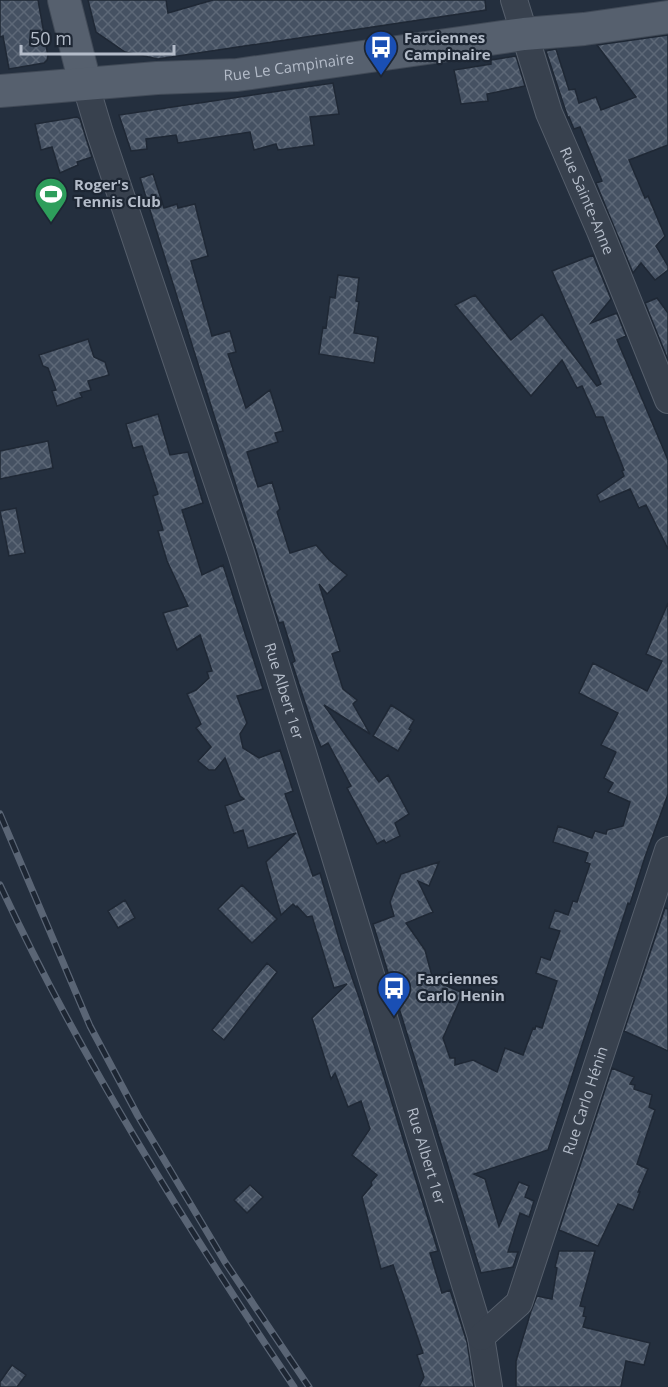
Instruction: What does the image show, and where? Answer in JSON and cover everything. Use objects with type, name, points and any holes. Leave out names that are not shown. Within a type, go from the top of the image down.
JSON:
[{"type":"main road","name":"Rue Albert 1er","points":[[64,0],[85,83]]},
{"type":"main road","name":"Rue Le Campinaire","points":[[0,91],[85,83],[237,75],[524,34],[584,29],[668,17]]},
{"type":"street","name":"Rue Sainte-Anne","points":[[514,0],[549,113],[600,231],[668,400]]},
{"type":"street","name":"Rue Albert 1er","points":[[85,83],[241,554],[333,850],[481,1337],[489,1387]]},
{"type":"street","name":"Rue Carlo Hénin","points":[[481,1337],[519,1303],[668,850]]},
{"type":"building","points":[[0,0],[38,0],[48,56],[44,63],[9,69],[3,36],[0,37]]},
{"type":"building","points":[[88,0],[166,0],[168,13],[213,0],[485,0],[486,10],[158,59],[125,52],[96,32]]},
{"type":"building","points":[[668,35],[668,145],[629,160],[645,198],[648,196],[665,236],[656,246],[668,270],[655,280],[641,263],[633,273],[596,183],[602,181],[580,127],[574,129],[568,118],[546,51],[556,49],[569,90],[575,89],[579,103],[596,97],[601,110],[636,97],[597,45]]},
{"type":"building","points":[[516,56],[525,86],[487,94],[488,101],[461,104],[454,70],[491,64],[491,60]]},
{"type":"building","points":[[333,83],[339,114],[310,117],[314,145],[278,150],[276,144],[254,150],[250,132],[178,143],[176,135],[146,139],[147,149],[131,151],[119,115]]},
{"type":"building","points":[[77,117],[80,119],[92,157],[77,162],[78,165],[60,173],[52,147],[41,150],[35,124]]},
{"type":"building","points":[[153,174],[164,208],[177,204],[178,208],[195,204],[208,256],[191,261],[212,336],[230,331],[236,352],[228,354],[246,408],[270,390],[283,431],[275,433],[278,442],[247,452],[258,487],[272,482],[280,509],[277,512],[290,553],[316,545],[347,575],[327,594],[319,584],[340,651],[332,654],[343,689],[357,700],[353,704],[370,734],[324,705],[379,782],[388,775],[409,814],[395,823],[400,836],[386,843],[384,840],[377,844],[347,788],[351,786],[328,743],[321,747],[314,730],[292,663],[295,661],[283,622],[279,623],[140,178]]},
{"type":"building","points":[[593,255],[611,299],[591,323],[617,313],[626,336],[617,340],[668,460],[668,549],[646,505],[639,508],[630,489],[600,502],[597,495],[624,476],[622,471],[624,470],[603,417],[596,417],[582,386],[577,388],[562,360],[531,396],[455,305],[475,295],[511,340],[542,314],[597,386],[601,384],[552,271]]},
{"type":"building","points":[[338,275],[359,278],[356,301],[359,302],[354,333],[378,337],[374,363],[319,354],[323,327],[326,328],[330,297],[335,298]]},
{"type":"building","points":[[657,298],[668,313],[668,360],[645,303]]},
{"type":"building","points":[[88,339],[94,357],[105,362],[109,375],[88,381],[91,390],[80,393],[82,397],[57,406],[52,391],[56,390],[48,368],[43,366],[39,355]]},
{"type":"building","points":[[158,414],[170,455],[188,452],[203,503],[182,510],[202,575],[223,565],[263,689],[237,696],[247,723],[240,734],[243,748],[259,758],[280,750],[293,791],[285,794],[313,876],[320,873],[438,1251],[430,1253],[442,1293],[450,1290],[467,1342],[474,1387],[419,1387],[424,1377],[417,1355],[423,1353],[393,1265],[381,1269],[362,1197],[377,1175],[352,1155],[370,1129],[361,1101],[348,1107],[335,1073],[331,1079],[312,1018],[347,984],[334,988],[312,916],[307,917],[293,904],[281,915],[266,862],[296,833],[248,848],[243,830],[234,833],[225,806],[244,799],[240,796],[225,758],[215,770],[209,770],[198,761],[211,747],[196,728],[201,724],[187,694],[196,690],[209,678],[207,672],[212,671],[200,635],[177,650],[163,613],[188,606],[167,561],[158,531],[163,530],[153,496],[158,494],[142,446],[133,448],[126,424]]},
{"type":"building","points":[[48,441],[53,468],[0,479],[0,451]]},
{"type":"building","points":[[16,508],[25,553],[9,556],[0,511]]},
{"type":"building","points":[[668,603],[668,794],[630,904],[628,903],[548,1150],[474,1174],[485,1179],[499,1226],[519,1182],[529,1186],[525,1197],[534,1201],[529,1217],[520,1213],[508,1252],[518,1252],[513,1267],[481,1273],[373,924],[394,916],[390,902],[401,874],[439,862],[429,886],[418,881],[433,912],[406,923],[425,950],[433,980],[463,993],[443,1038],[450,1058],[455,1058],[455,1065],[473,1060],[497,1072],[505,1048],[523,1055],[533,1028],[535,1029],[536,1026],[542,1028],[557,981],[536,973],[541,957],[550,960],[560,931],[549,928],[555,910],[568,915],[573,901],[577,902],[590,864],[585,862],[588,853],[553,842],[558,826],[592,838],[595,831],[606,834],[607,830],[623,826],[630,802],[608,792],[613,783],[604,778],[616,752],[601,745],[618,713],[579,693],[593,663],[647,691],[662,661],[646,654]]},
{"type":"building","points":[[391,705],[414,720],[409,729],[411,730],[398,751],[373,736]]},
{"type":"building","points":[[242,885],[277,919],[252,943],[218,909]]},
{"type":"building","points":[[125,900],[135,918],[118,928],[108,911]]},
{"type":"building","points":[[665,908],[668,909],[668,1051],[624,1031]]},
{"type":"building","points":[[267,963],[277,972],[224,1040],[212,1030]]},
{"type":"building","points":[[612,1068],[634,1077],[630,1084],[635,1085],[634,1089],[652,1095],[649,1107],[655,1110],[637,1164],[648,1169],[633,1210],[618,1204],[598,1246],[559,1230]]},
{"type":"building","points":[[250,1185],[263,1197],[247,1213],[234,1200]]},
{"type":"building","points":[[559,1251],[595,1251],[580,1306],[585,1307],[583,1316],[586,1317],[583,1327],[650,1343],[644,1365],[626,1361],[621,1387],[516,1387],[516,1361],[531,1311],[537,1296],[552,1299]]},
{"type":"building","points":[[12,1365],[26,1375],[17,1387],[0,1387],[0,1382]]},
{"type":"railway","points":[[0,814],[90,1026],[138,1116],[225,1262],[309,1387]]},
{"type":"railway","points":[[0,885],[65,1015],[137,1142],[294,1387]]},
{"type":"place","name":"Farciennes Campinaire","points":[[381,76]]},
{"type":"place","name":"Roger's Tennis Club","points":[[51,223]]},
{"type":"place","name":"Farciennes Carlo Henin","points":[[394,1017]]}]
